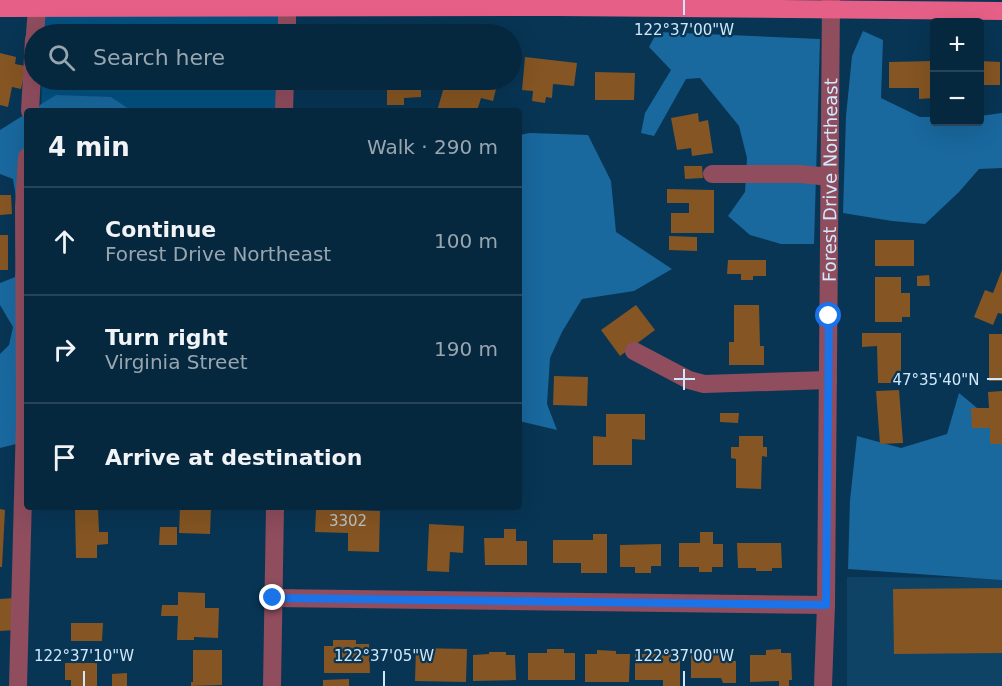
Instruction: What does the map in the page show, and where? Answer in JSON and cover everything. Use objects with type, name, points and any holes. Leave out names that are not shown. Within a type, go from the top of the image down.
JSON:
[{"type":"main road","points":[[0,8],[287,4],[695,4],[831,5],[1002,11]]},
{"type":"street","points":[[287,4],[287,24]]},
{"type":"street","name":"Forest Drive Northeast","points":[[823,686],[826,605],[831,5]]},
{"type":"street","points":[[36,24],[37,8]]},
{"type":"street","points":[[30,108],[31,90]]},
{"type":"street","points":[[284,108],[285,90]]},
{"type":"street","points":[[712,174],[800,174],[830,177]]},
{"type":"street","points":[[634,351],[689,380],[704,384],[828,380]]},
{"type":"street","points":[[18,686],[24,458]]},
{"type":"street","points":[[272,686],[275,510]]},
{"type":"street","points":[[273,598],[826,605]]},
{"type":"shaded area","points":[[287,8],[287,24],[43,24],[44,9]]},
{"type":"shaded area","points":[[863,31],[883,40],[881,98],[920,117],[930,117],[930,126],[984,126],[984,115],[1002,113],[1002,168],[979,169],[959,192],[925,224],[843,213],[846,116],[852,56]]},
{"type":"shaded area","points":[[657,32],[820,39],[814,244],[781,244],[750,235],[728,216],[745,192],[747,158],[739,126],[700,78],[686,79],[654,136],[641,133],[645,113],[671,70],[649,47]]},
{"type":"shaded area","points":[[42,90],[285,90],[284,108],[41,108]]},
{"type":"shaded area","points":[[56,95],[111,97],[128,108],[35,108]]},
{"type":"shaded area","points":[[24,115],[24,437],[16,444],[0,448],[0,354],[9,345],[13,327],[0,305],[0,283],[15,277],[18,228],[13,179],[0,174],[0,130]]},
{"type":"shaded area","points":[[522,134],[588,135],[611,181],[616,232],[672,269],[634,291],[582,299],[562,332],[550,358],[547,404],[557,430],[522,422]]},
{"type":"shaded area","points":[[959,393],[976,407],[1002,439],[1002,580],[848,569],[850,500],[857,436],[901,448],[947,434]]},
{"type":"shaded area","points":[[847,577],[1002,578],[1002,686],[847,686]]},
{"type":"building","points":[[0,53],[16,57],[15,64],[24,66],[24,75],[21,89],[12,87],[8,107],[0,105]]},
{"type":"building","points":[[525,57],[577,63],[574,86],[553,84],[552,98],[546,97],[545,103],[532,101],[533,91],[522,90]]},
{"type":"building","points":[[930,61],[930,98],[919,99],[919,88],[889,88],[889,62]]},
{"type":"building","points":[[984,61],[1000,62],[1000,85],[984,85]]},
{"type":"building","points":[[595,72],[635,73],[634,100],[595,100]]},
{"type":"building","points":[[387,90],[421,90],[421,97],[404,98],[404,105],[387,105]]},
{"type":"building","points":[[443,90],[496,90],[493,101],[481,98],[478,108],[438,108]]},
{"type":"building","points":[[698,113],[699,122],[708,120],[713,153],[692,156],[691,148],[677,150],[671,118]]},
{"type":"building","points":[[684,166],[702,166],[703,178],[685,179]]},
{"type":"building","points":[[667,189],[714,190],[714,233],[671,233],[671,213],[689,213],[689,203],[667,203]]},
{"type":"building","points":[[0,195],[11,195],[12,214],[0,215]]},
{"type":"building","points":[[0,235],[8,235],[8,270],[0,270]]},
{"type":"building","points":[[669,236],[697,237],[697,251],[669,250]]},
{"type":"building","points":[[875,240],[914,240],[914,266],[875,266]]},
{"type":"building","points":[[728,260],[766,260],[766,276],[753,276],[753,280],[741,280],[741,274],[727,274]]},
{"type":"building","points":[[1002,270],[1002,314],[998,313],[993,325],[974,317],[985,290],[993,293]]},
{"type":"building","points":[[929,275],[930,286],[917,286],[917,276]]},
{"type":"building","points":[[875,277],[901,277],[901,293],[910,293],[910,317],[902,317],[902,322],[875,322]]},
{"type":"building","points":[[636,305],[655,330],[620,356],[601,330]]},
{"type":"building","points":[[734,305],[759,305],[760,346],[764,346],[764,365],[729,365],[729,342],[734,342]]},
{"type":"building","points":[[862,333],[901,333],[901,383],[878,383],[877,346],[862,347]]},
{"type":"building","points":[[989,334],[1002,334],[1002,381],[989,381]]},
{"type":"building","points":[[554,376],[588,377],[587,406],[553,405]]},
{"type":"building","points":[[899,390],[903,443],[880,444],[876,391]]},
{"type":"building","points":[[1002,391],[1002,444],[990,444],[990,428],[972,428],[971,408],[989,408],[988,392]]},
{"type":"building","points":[[720,413],[739,413],[738,423],[720,422]]},
{"type":"building","points":[[606,414],[645,414],[645,440],[632,439],[632,465],[593,465],[593,436],[606,437]]},
{"type":"building","points":[[739,436],[763,436],[763,447],[767,447],[767,457],[762,456],[761,489],[736,488],[736,459],[731,458],[731,447],[739,447]]},
{"type":"building","points":[[0,509],[5,510],[2,567],[0,567]]},
{"type":"building","points":[[75,510],[98,510],[99,532],[108,532],[108,544],[97,545],[97,558],[76,558]]},
{"type":"building","points":[[180,510],[211,510],[210,534],[179,533]]},
{"type":"building","points":[[316,510],[380,511],[379,552],[348,551],[348,533],[315,532]]},
{"type":"building","points":[[429,524],[464,526],[463,553],[450,552],[449,572],[427,571]]},
{"type":"building","points":[[160,527],[177,527],[177,545],[159,545]]},
{"type":"building","points":[[504,529],[516,529],[516,541],[527,541],[527,565],[485,565],[484,538],[504,538]]},
{"type":"building","points":[[700,532],[713,532],[713,544],[723,544],[723,567],[712,567],[712,572],[699,572],[699,567],[679,567],[679,543],[700,543]]},
{"type":"building","points":[[593,534],[607,534],[607,573],[581,573],[581,563],[553,563],[553,540],[593,540]]},
{"type":"building","points":[[737,543],[781,543],[782,568],[772,568],[772,571],[756,571],[756,568],[738,568]]},
{"type":"building","points":[[661,544],[661,566],[651,566],[651,573],[635,573],[635,567],[620,567],[620,545]]},
{"type":"building","points":[[1002,588],[1002,653],[894,654],[893,589]]},
{"type":"building","points":[[178,592],[205,593],[205,608],[219,608],[218,638],[194,637],[194,640],[177,640],[178,616],[161,616],[162,605],[178,605]]},
{"type":"building","points":[[14,598],[15,630],[0,631],[0,599]]},
{"type":"building","points":[[71,623],[103,623],[102,641],[71,641]]},
{"type":"building","points":[[333,640],[356,640],[356,644],[369,644],[370,673],[324,673],[324,646],[333,646]]},
{"type":"building","points":[[416,648],[467,649],[466,682],[415,681]]},
{"type":"building","points":[[547,649],[564,649],[564,653],[575,653],[575,680],[528,680],[528,653],[547,653]]},
{"type":"building","points":[[781,649],[781,653],[791,653],[792,680],[789,680],[789,686],[779,686],[779,681],[750,682],[750,655],[766,655],[766,650]]},
{"type":"building","points":[[193,650],[222,650],[222,685],[191,686]]},
{"type":"building","points":[[597,650],[630,654],[629,682],[585,682],[585,654],[597,654]]},
{"type":"building","points":[[489,652],[506,652],[506,655],[515,655],[516,680],[473,681],[473,655],[489,654]]},
{"type":"building","points":[[691,652],[726,652],[726,661],[736,661],[736,683],[723,683],[721,678],[691,678]]},
{"type":"building","points":[[635,654],[680,654],[680,686],[663,686],[663,680],[635,680]]},
{"type":"building","points":[[65,663],[97,663],[97,686],[71,686],[71,680],[65,680]]},
{"type":"building","points":[[127,673],[127,686],[112,686],[112,674]]},
{"type":"building","points":[[349,679],[349,686],[323,686],[323,680]]},
{"type":"route","points":[[273,598],[826,605],[829,316]]}]
